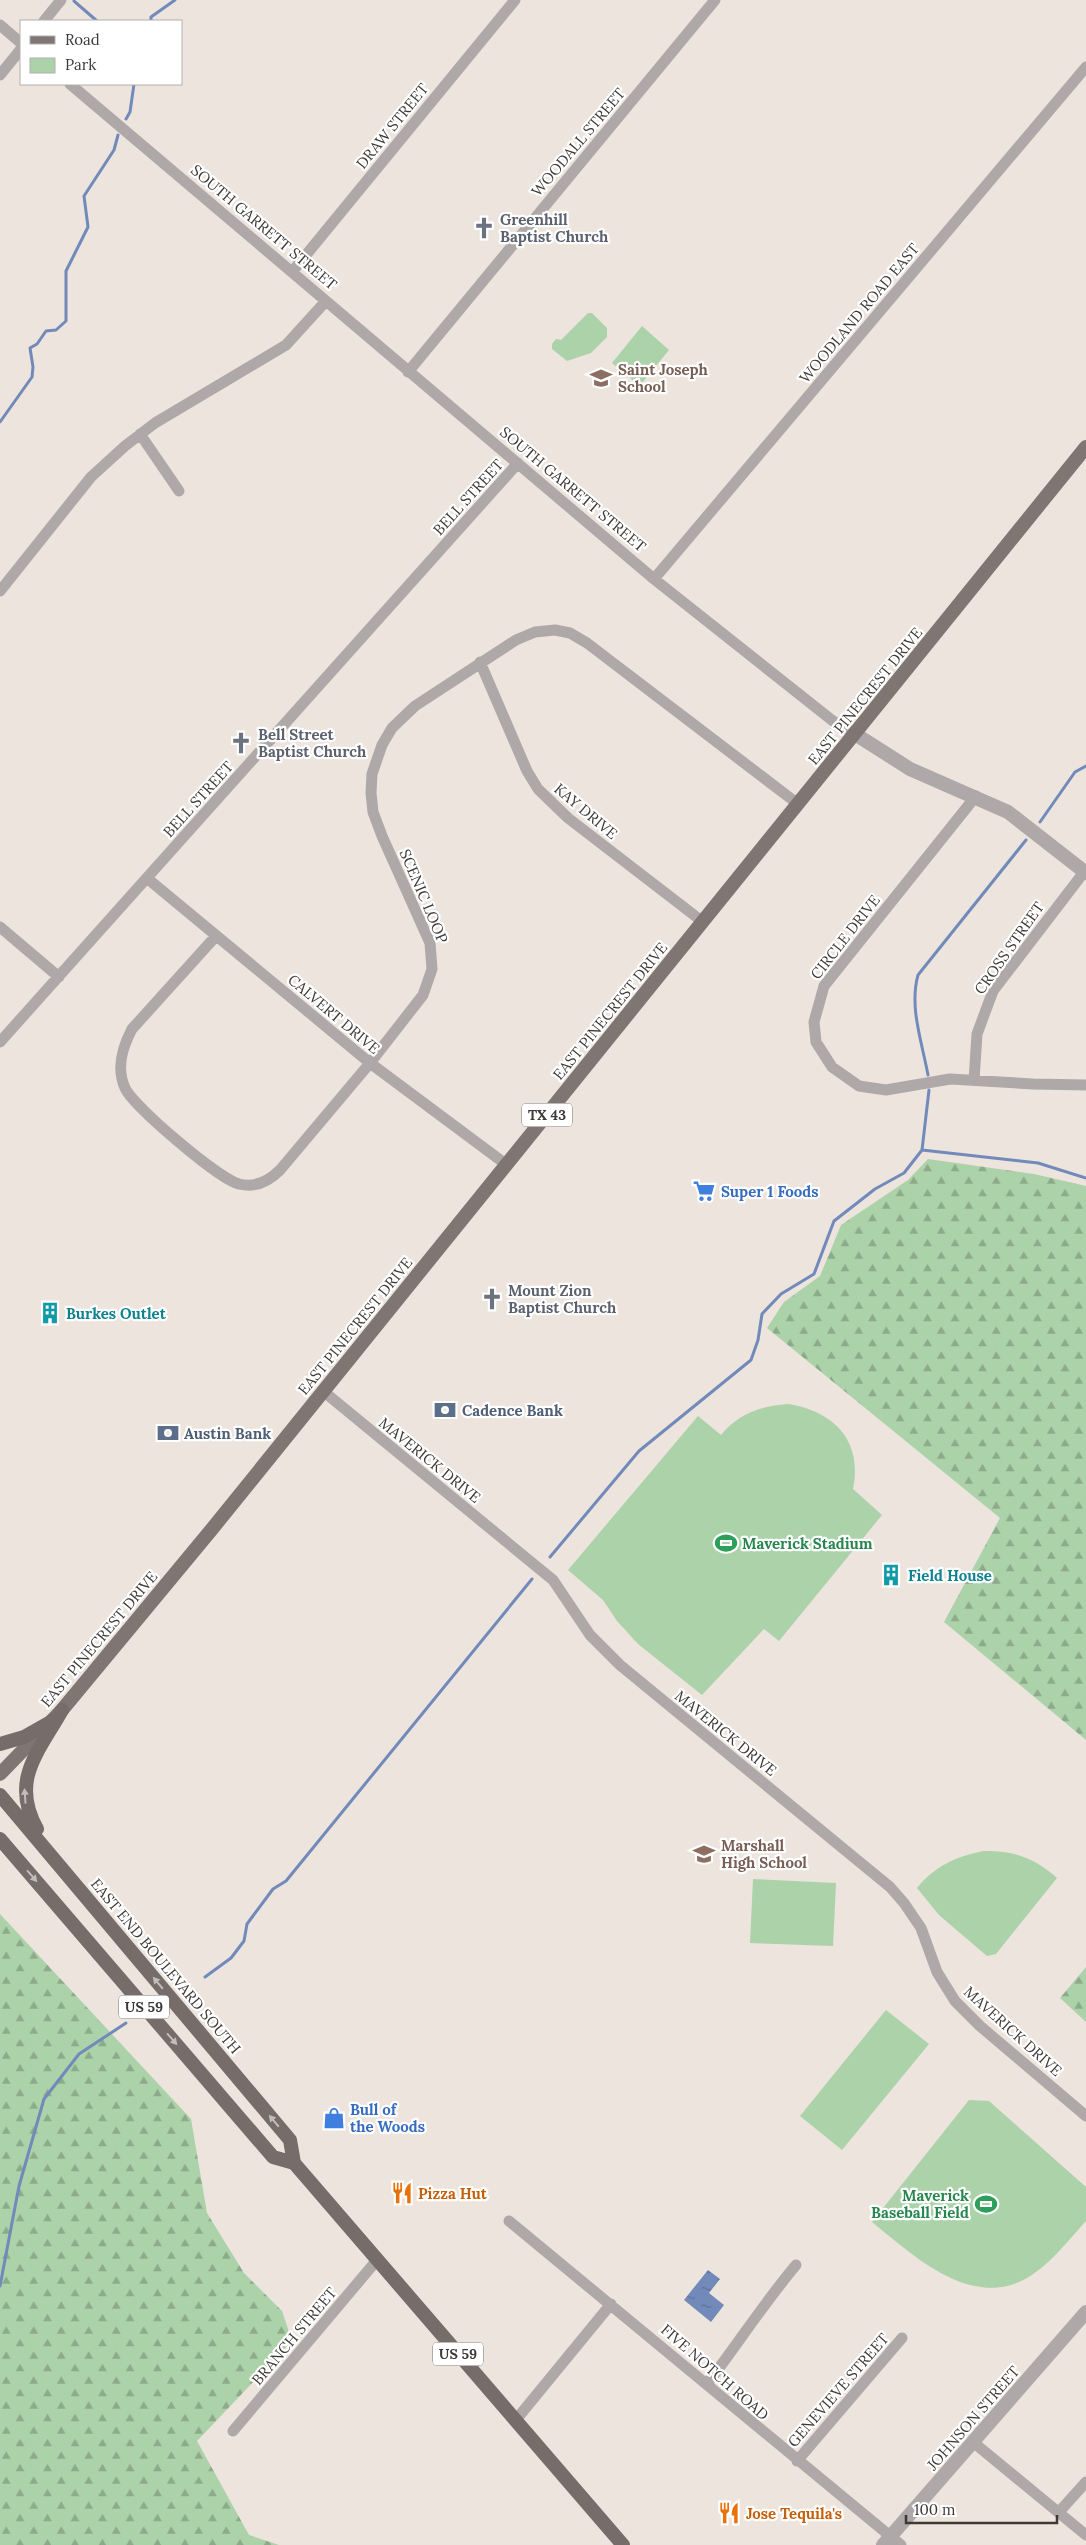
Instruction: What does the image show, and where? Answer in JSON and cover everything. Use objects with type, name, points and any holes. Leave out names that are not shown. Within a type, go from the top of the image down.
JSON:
[{"type":"highway","points":[[0,1744],[34,1732],[58,1715]]},
{"type":"highway","points":[[52,1856],[30,1816],[25,1801],[25,1788],[31,1765],[58,1715]]},
{"type":"highway","name":"EAST END BOULEVARD SOUTH","points":[[0,1795],[290,2140],[294,2163],[623,2545]]},
{"type":"highway","name":"EAST END BOULEVARD SOUTH","points":[[0,1840],[273,2157],[294,2163]]},
{"type":"main road","name":"EAST PINECREST DRIVE","points":[[0,1774],[58,1715],[507,1165],[1086,447]]},
{"type":"street","points":[[45,20],[61,0]]},
{"type":"street","name":"DRAW STREET","points":[[292,272],[515,0]]},
{"type":"street","name":"WOODALL STREET","points":[[408,372],[715,0]]},
{"type":"street","points":[[0,25],[20,41]]},
{"type":"street","points":[[0,75],[20,49]]},
{"type":"street","name":"WOODLAND ROAD EAST","points":[[654,578],[1086,67]]},
{"type":"street","name":"SOUTH GARRETT STREET","points":[[71,85],[408,372],[654,578],[833,721],[910,769],[976,796],[1008,812],[1085,872]]},
{"type":"street","points":[[0,591],[91,477],[140,434],[274,354],[294,337],[326,301]]},
{"type":"street","points":[[140,434],[179,491]]},
{"type":"street","name":"BELL STREET","points":[[0,1042],[148,879],[518,463]]},
{"type":"street","name":"SCENIC LOOP","points":[[216,936],[137,1023],[125,1043],[121,1057],[122,1080],[128,1094],[141,1109],[226,1179],[239,1184],[257,1184],[269,1179],[280,1170],[370,1063],[423,995],[431,975],[433,956],[430,943],[382,836],[374,812],[371,793],[374,765],[387,736],[400,719],[424,699],[525,635],[555,630],[570,633],[588,643],[798,804]]},
{"type":"street","name":"KAY DRIVE","points":[[480,662],[526,771],[542,793],[568,818],[703,922]]},
{"type":"street","name":"CIRCLE DRIVE","points":[[976,796],[831,976],[820,996],[814,1022],[816,1042],[827,1062],[859,1086],[886,1090],[940,1079],[1086,1085]]},
{"type":"street","name":"CROSS STREET","points":[[974,1080],[977,1034],[988,1000],[1085,872]]},
{"type":"street","name":"CALVERT DRIVE","points":[[148,879],[370,1063],[507,1165]]},
{"type":"street","points":[[0,927],[59,977]]},
{"type":"street","name":"MAVERICK DRIVE","points":[[323,1391],[553,1580],[590,1635],[624,1668],[890,1887],[904,1902],[921,1928],[937,1972],[956,2001],[980,2026],[1086,2116]]},
{"type":"street","name":"FIVE NOTCH ROAD","points":[[509,2221],[707,2384],[892,2542]]},
{"type":"street","name":"BRANCH STREET","points":[[233,2431],[377,2260]]},
{"type":"street","points":[[707,2384],[746,2333],[773,2292],[796,2265]]},
{"type":"street","points":[[515,2421],[611,2304]]},
{"type":"street","name":"JOHNSON STREET","points":[[892,2542],[973,2442],[1086,2312]]},
{"type":"street","name":"GENEVIEVE STREET","points":[[797,2461],[902,2338]]},
{"type":"street","points":[[973,2442],[1086,2535]]},
{"type":"street","points":[[1059,2512],[1086,2482]]},
{"type":"green space","points":[[588,313],[592,313],[607,328],[607,337],[591,353],[567,361],[552,349],[552,344],[556,339],[561,340]]},
{"type":"green space","points":[[642,326],[669,350],[642,383],[637,380],[635,382],[612,363]]},
{"type":"green space","points":[[928,1159],[1034,1174],[1086,1186],[1086,1740],[944,1622],[1000,1518],[767,1328],[784,1302],[820,1276],[841,1225],[908,1180]]},
{"type":"green space","name":"Maverick Stadium","points":[[788,1404],[819,1413],[841,1431],[849,1443],[854,1456],[853,1489],[882,1515],[779,1641],[764,1629],[702,1695],[638,1644],[617,1621],[603,1600],[568,1570],[698,1416],[721,1435],[735,1422],[751,1412]]},
{"type":"green space","points":[[983,1851],[1004,1852],[1032,1860],[1057,1878],[996,1954],[987,1956],[939,1915],[917,1888],[946,1863]]},
{"type":"green space","points":[[753,1879],[836,1883],[833,1946],[750,1943]]},
{"type":"green space","points":[[0,1914],[191,2119],[207,2213],[244,2273],[282,2311],[292,2341],[197,2441],[249,2535],[279,2545],[0,2545]]},
{"type":"green space","points":[[1086,1967],[1086,2022],[1060,1998]]},
{"type":"green space","points":[[886,2010],[929,2044],[842,2150],[800,2116]]},
{"type":"green space","name":"Maverick Baseball Field","points":[[969,2100],[989,2101],[1086,2187],[1086,2221],[1062,2248],[1035,2273],[1025,2279],[1014,2284],[994,2288],[975,2286],[937,2271],[919,2260],[872,2222]]},
{"type":"water","points":[[708,2270],[720,2279],[709,2293],[724,2305],[711,2322],[684,2300]]},
{"type":"waterway","points":[[151,20],[151,17],[175,0]]},
{"type":"waterway","points":[[74,1],[96,20]]},
{"type":"waterway","points":[[126,119],[130,112],[134,85]]},
{"type":"waterway","points":[[0,422],[32,377],[33,367],[30,348],[37,344],[46,331],[56,330],[66,321],[66,271],[88,227],[84,196],[114,150],[118,135]]},
{"type":"waterway","points":[[1040,822],[1075,772],[1086,766]]},
{"type":"waterway","points":[[928,1075],[916,1012],[915,999],[918,975],[1026,840]]},
{"type":"waterway","points":[[922,1150],[929,1090]]},
{"type":"waterway","points":[[550,1557],[639,1451],[751,1360],[758,1340],[762,1314],[781,1294],[814,1274],[834,1221],[875,1189],[904,1173],[922,1150],[1038,1163],[1086,1178]]},
{"type":"waterway","points":[[205,1977],[231,1958],[244,1941],[247,1924],[273,1889],[286,1881],[532,1579]]},
{"type":"waterway","points":[[0,2286],[19,2186],[44,2099],[79,2054],[126,2023]]},
{"type":"place","name":"Greenhill Baptist Church","points":[[484,228]]},
{"type":"place","name":"Saint Joseph School","points":[[601,378]]},
{"type":"place","name":"Bell Street Baptist Church","points":[[241,743]]},
{"type":"place","name":"Super 1 Foods","points":[[704,1191]]},
{"type":"place","name":"Mount Zion Baptist Church","points":[[492,1299]]},
{"type":"place","name":"Burkes Outlet","points":[[50,1313]]},
{"type":"place","name":"Cadence Bank","points":[[445,1410]]},
{"type":"place","name":"Austin Bank","points":[[168,1433]]},
{"type":"place","name":"Maverick Stadium","points":[[726,1543]]},
{"type":"place","name":"Field House","points":[[891,1575]]},
{"type":"place","name":"Marshall High School","points":[[704,1854]]},
{"type":"place","name":"Bull of the Woods","points":[[334,2118]]},
{"type":"place","name":"Pizza Hut","points":[[402,2193]]},
{"type":"place","name":"Maverick Baseball Field","points":[[986,2204]]},
{"type":"place","name":"Jose Tequila's","points":[[729,2513]]}]
